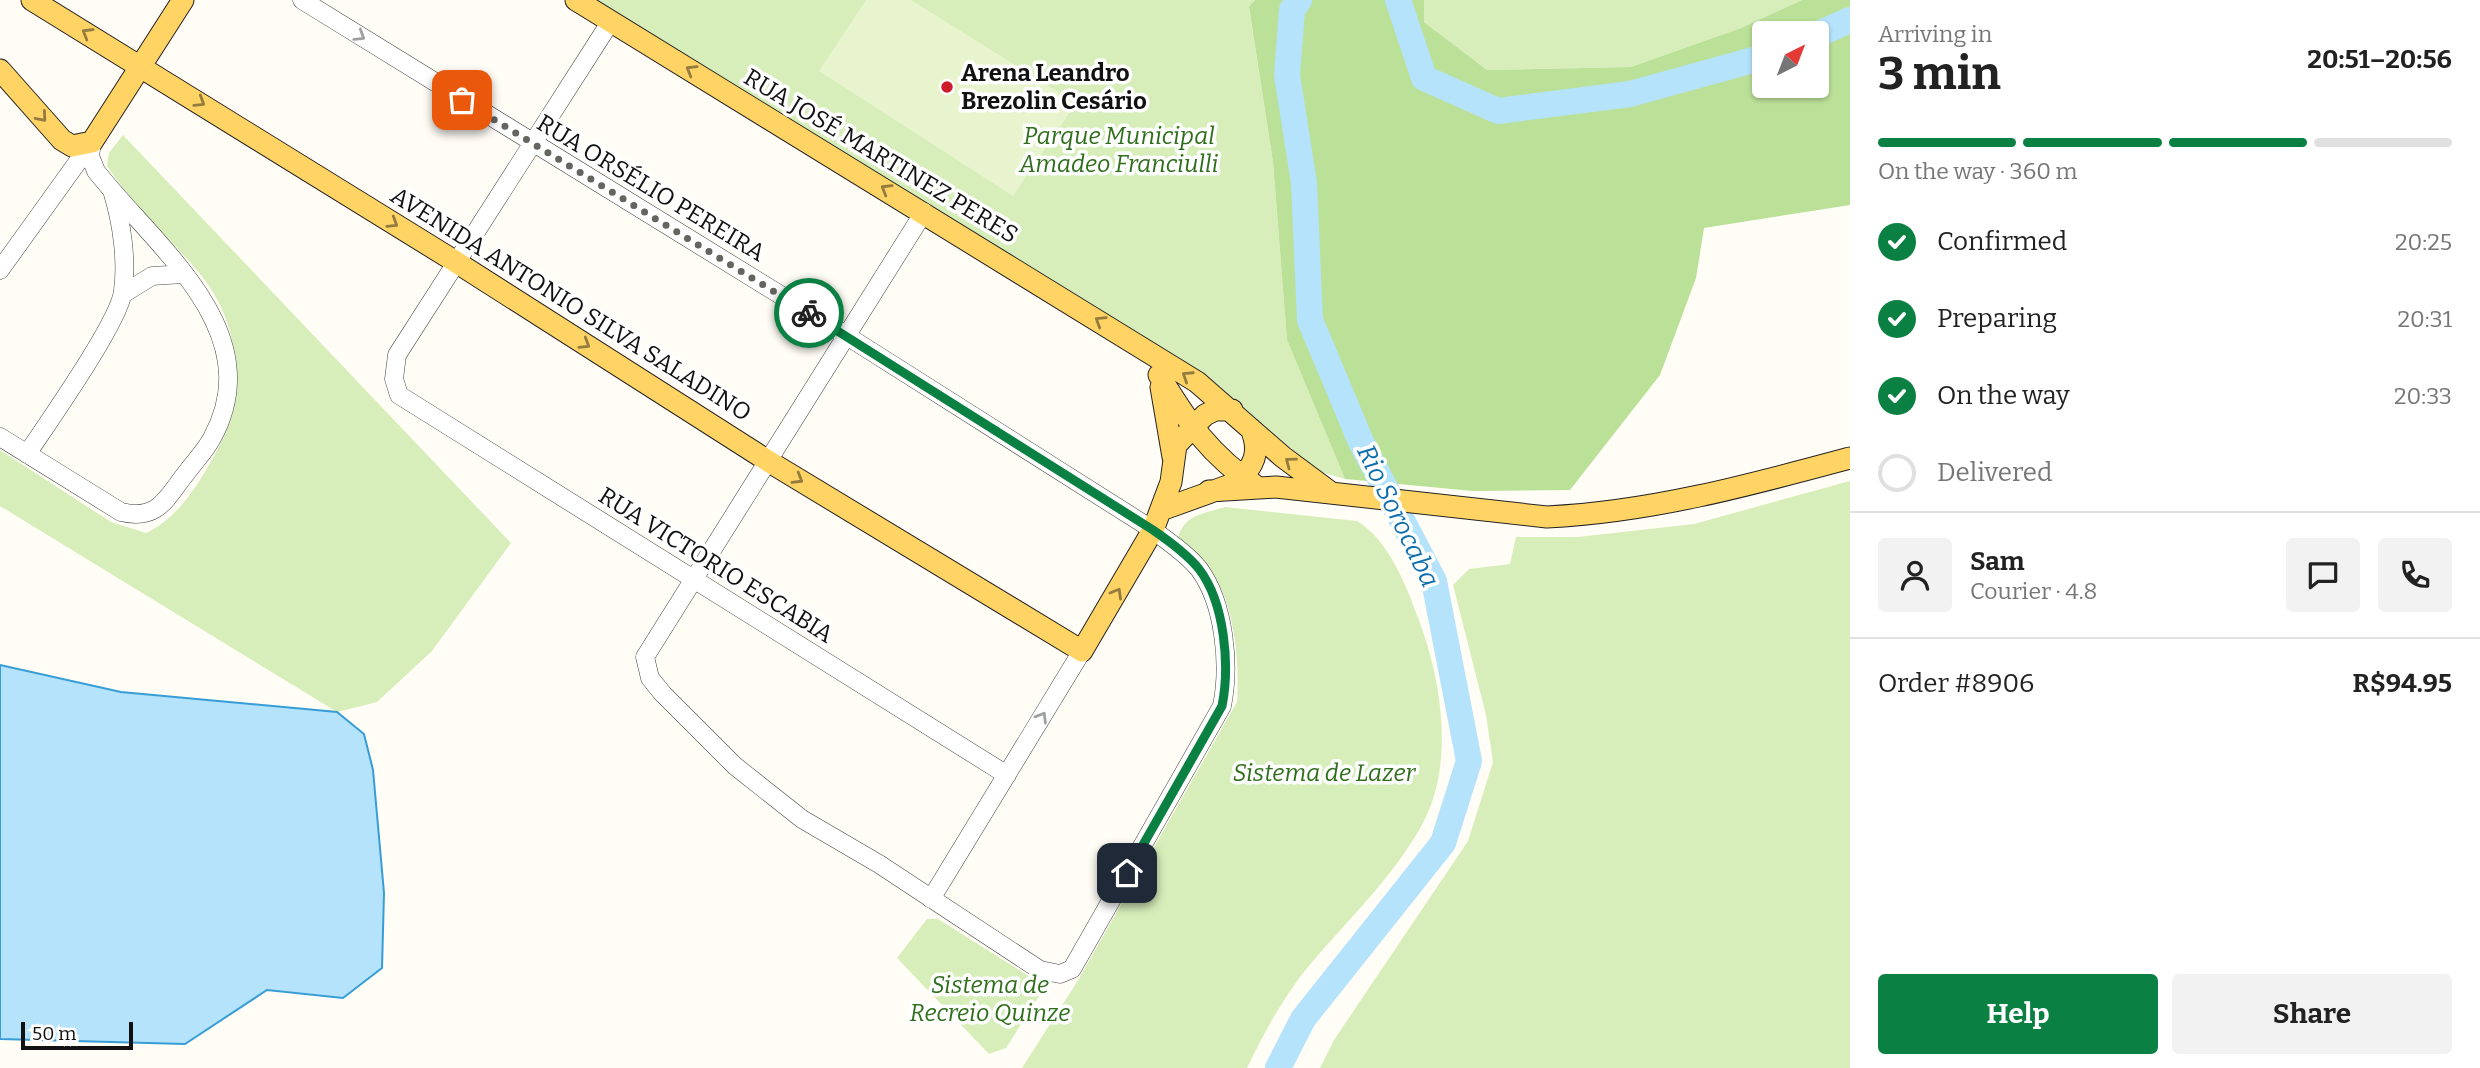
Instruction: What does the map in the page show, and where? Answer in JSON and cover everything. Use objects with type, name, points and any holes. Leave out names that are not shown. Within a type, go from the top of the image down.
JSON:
[{"type":"main road","name":"AVENIDA ANTONIO SILVA SALADINO","points":[[32,0],[456,262],[768,461],[1082,651]]},
{"type":"main road","points":[[0,69],[62,140],[72,146],[92,142],[130,85],[133,61],[158,40],[183,0]]},
{"type":"main road","name":"RUA JOSÉ MARTINEZ PERES","points":[[576,0],[924,212],[1158,366],[1231,410],[1251,429],[1336,493]]},
{"type":"main road","points":[[158,40],[163,79]]},
{"type":"main road","points":[[1158,366],[1173,457]]},
{"type":"main road","name":"RUA JOSÉ MARTINEZ PERES","points":[[1158,366],[1191,428],[1224,464],[1250,482]]},
{"type":"main road","points":[[1082,651],[1153,530],[1171,482],[1175,445],[1191,428],[1215,410],[1231,410]]},
{"type":"main road","points":[[1250,482],[1257,450],[1251,429]]},
{"type":"main road","points":[[1161,510],[1209,491],[1250,482],[1547,517],[1589,515],[1684,502],[1850,458]]},
{"type":"street","name":"RUA ORSÉLIO PEREIRA","points":[[302,0],[530,144],[847,336],[1153,530]]},
{"type":"street","points":[[456,262],[611,21]]},
{"type":"street","points":[[61,186],[66,161],[62,140]]},
{"type":"street","points":[[2,264],[92,142]]},
{"type":"street","points":[[0,437],[121,512],[148,514],[160,506],[212,439],[227,394],[228,366],[215,318],[183,274],[108,186],[92,163],[92,142]]},
{"type":"street","points":[[61,186],[81,179],[108,186]]},
{"type":"street","points":[[27,454],[110,323],[123,294],[121,226],[108,186]]},
{"type":"street","points":[[924,212],[645,657],[650,678],[735,766],[802,819],[1040,970],[1060,974],[1072,969],[1222,706],[1228,676],[1225,646],[1207,581],[1197,567],[1153,530]]},
{"type":"street","name":"RUA VICTORIO ESCABIA","points":[[456,262],[397,355],[394,379],[399,395],[1007,775]]},
{"type":"street","points":[[123,294],[152,276],[183,274]]},
{"type":"street","points":[[931,899],[1082,651]]},
{"type":"green space","name":"Parque Municipal Amadeo Franciulli","points":[[590,0],[1255,0],[1249,8],[1273,162],[1287,340],[1345,479],[1321,472],[1197,373]]},
{"type":"green space","name":"Arena Leandro Brezolin Cesário","points":[[866,0],[911,0],[1076,103],[1013,196],[819,71]]},
{"type":"green space","points":[[1255,0],[1424,0],[1424,22],[1487,70],[1631,67],[1752,23],[1752,98],[1829,98],[1829,21],[1756,21],[1802,0],[1850,0],[1850,205],[1704,228],[1696,278],[1660,375],[1570,490],[1473,491],[1345,479],[1287,340],[1273,162],[1249,7]]},
{"type":"green space","points":[[1424,0],[1802,0],[1741,28],[1631,67],[1487,70],[1424,22]]},
{"type":"green space","points":[[123,135],[511,543],[432,651],[377,702],[337,712],[0,506],[0,450],[111,522],[146,533],[168,519],[195,488],[225,433],[235,388],[233,342],[226,320],[204,279],[129,195],[107,166],[109,153]]},
{"type":"green space","points":[[1850,481],[1850,1068],[1320,1068],[1334,1040],[1468,841],[1493,762],[1486,715],[1453,585],[1469,569],[1510,564],[1516,537],[1578,537],[1694,524]]},
{"type":"green space","name":"Sistema de Lazer","points":[[1225,507],[1357,521],[1379,540],[1396,566],[1415,609],[1434,670],[1442,746],[1434,796],[1425,819],[1399,861],[1292,988],[1271,1021],[1247,1068],[1022,1068],[1077,982],[1237,702],[1236,645],[1221,587],[1200,557],[1177,542],[1183,526],[1188,521]]},
{"type":"green space","name":"Sistema de Recreio Quinze","points":[[927,919],[938,919],[1032,978],[1041,993],[1006,1048],[989,1054],[897,958]]},
{"type":"water","points":[[0,665],[121,692],[337,712],[364,734],[373,770],[384,893],[382,968],[343,998],[267,990],[185,1044],[0,1039]]},
{"type":"waterway","name":"Rio Sorocaba","points":[[1278,1068],[1303,1019],[1443,843],[1469,761],[1434,581],[1361,442],[1310,320],[1304,183],[1287,75],[1292,10],[1299,0]]},
{"type":"waterway","name":"Rio Sorocaba","points":[[1398,0],[1424,78],[1498,111],[1630,94],[1752,60]]},
{"type":"waterway","name":"Rio Sorocaba","points":[[1829,29],[1850,20]]},
{"type":"way so far","points":[[462,100],[809,313]]},
{"type":"place","name":"Arena Leandro Brezolin Cesário","points":[[947,87]]},
{"type":"route","points":[[809,313],[1153,530],[1197,567],[1207,581],[1225,646],[1228,676],[1222,706],[1127,873]]}]
